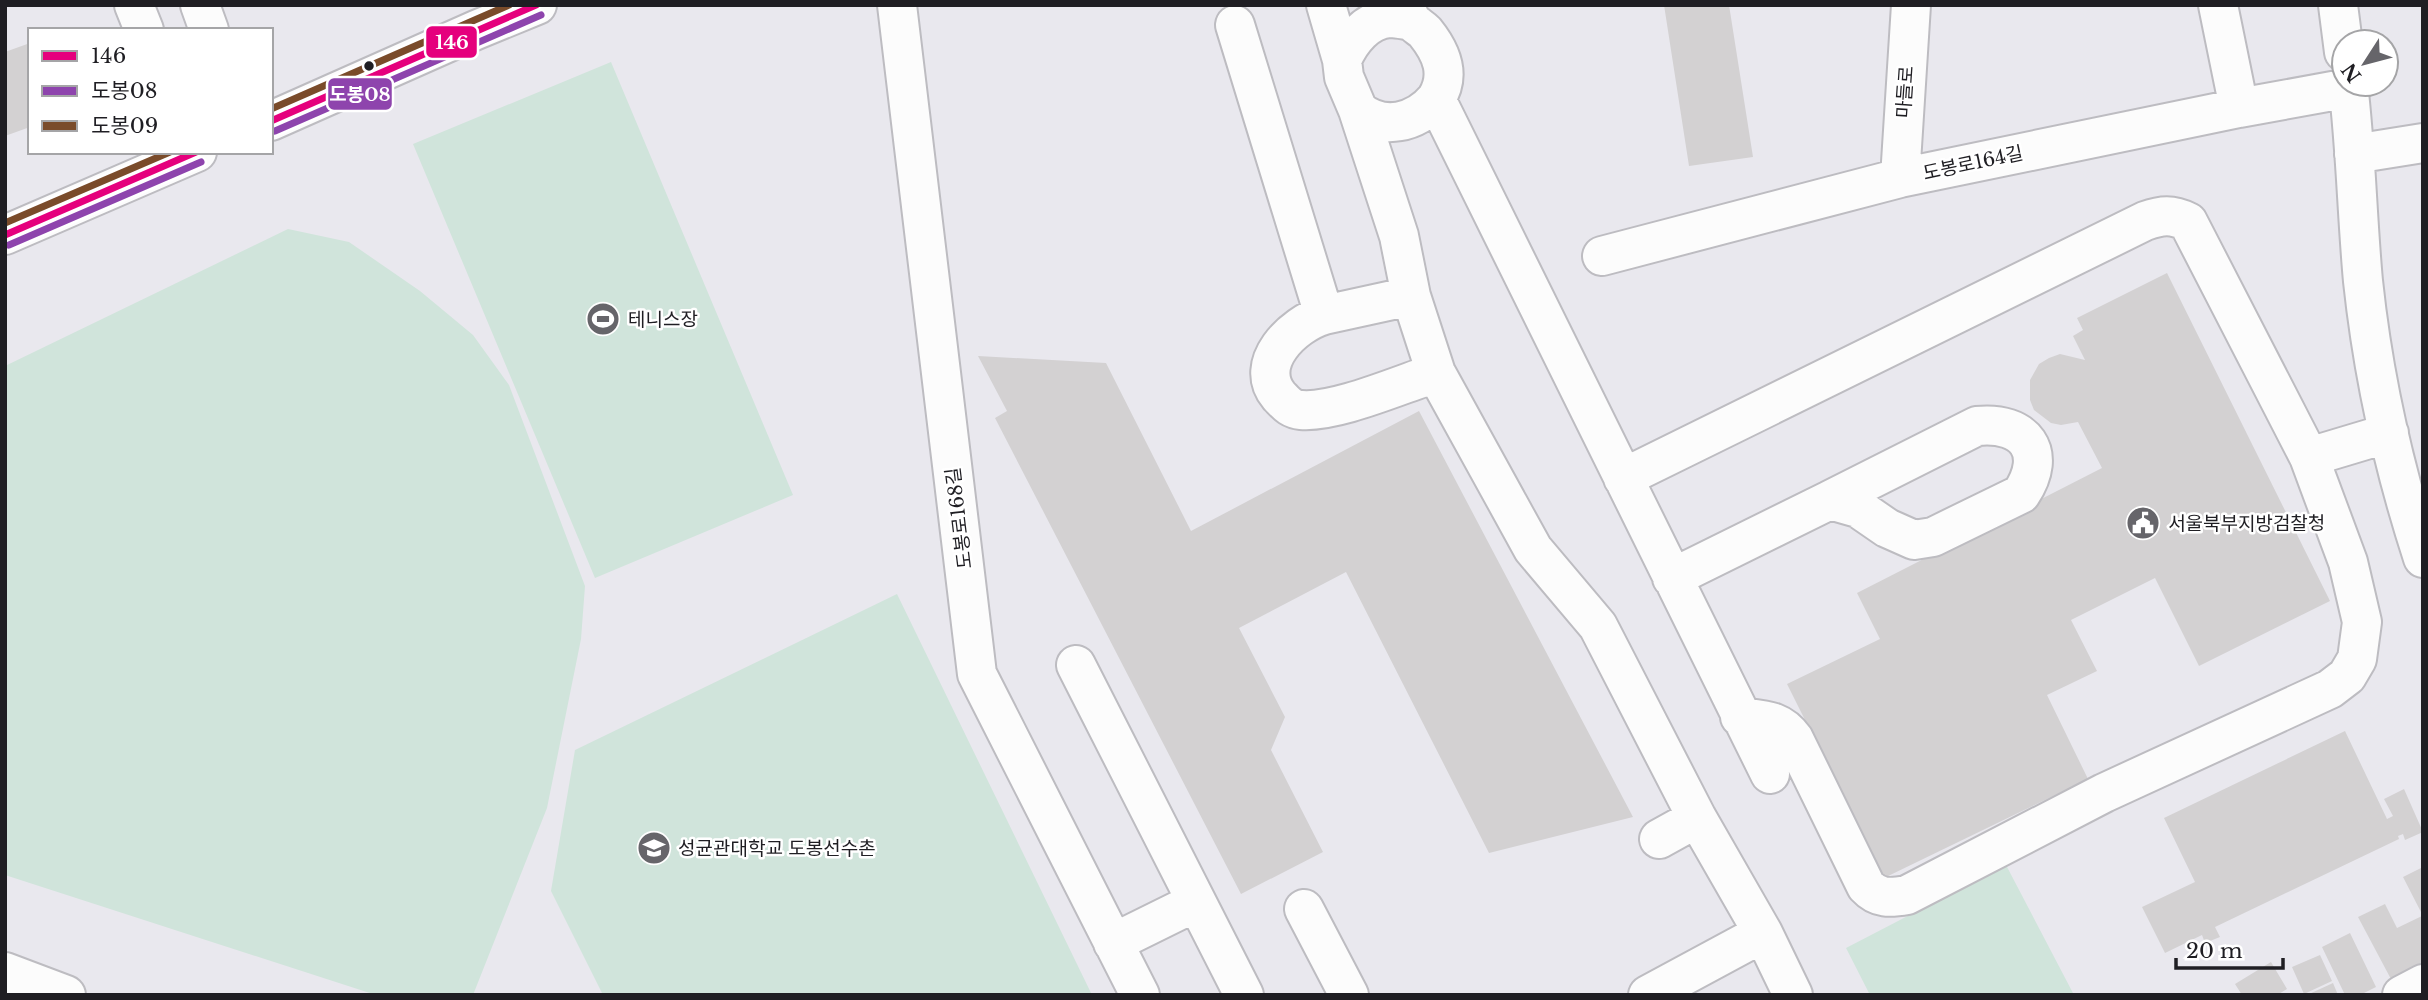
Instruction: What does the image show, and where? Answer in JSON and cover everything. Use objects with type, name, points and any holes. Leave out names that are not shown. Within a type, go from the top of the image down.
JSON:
[{"type":"street","points":[[134,5],[143,28]]},
{"type":"street","points":[[200,5],[208,28]]},
{"type":"street","points":[[273,120],[537,5]]},
{"type":"street","name":"도봉로168길","points":[[897,5],[977,674],[1140,995]]},
{"type":"street","points":[[1326,5],[1342,60],[1344,78],[1358,110],[1399,236],[1411,296],[1436,373],[1532,549],[1598,626],[1697,818],[1763,933],[1793,995]]},
{"type":"street","name":"마들로","points":[[1899,178],[1911,5]]},
{"type":"street","points":[[2218,5],[2239,108]]},
{"type":"street","points":[[2338,5],[2341,28]]},
{"type":"street","points":[[1342,60],[1360,31],[1376,21],[1408,13],[1440,53],[1445,72],[1443,87],[1429,107],[1415,116],[1391,123],[1377,121],[1358,110]]},
{"type":"street","points":[[1235,25],[1324,316]]},
{"type":"street","name":"도봉로164길","points":[[1602,256],[1899,178],[2239,108],[2330,80]]},
{"type":"street","points":[[2349,98],[2372,349],[2389,433],[2423,558]]},
{"type":"street","points":[[1436,99],[1770,775]]},
{"type":"street","points":[[2354,154],[2423,143]]},
{"type":"street","points":[[5,235],[191,154]]},
{"type":"street","points":[[1623,478],[2145,221],[2162,215],[2177,216],[2188,222],[2309,457],[2348,562],[2362,622],[2357,659],[2347,676],[2330,689],[2104,793],[1907,895],[1892,898],[1881,897],[1866,886],[1787,729],[1772,722],[1740,717]]},
{"type":"street","points":[[1411,296],[1310,319],[1280,345],[1270,366],[1273,388],[1289,407],[1302,410],[1362,398],[1436,373]]},
{"type":"street","points":[[1672,578],[1977,426],[1997,424],[2015,430],[2031,446],[2034,466],[2029,482],[2021,494],[1933,537],[1914,540],[1886,528],[1858,508],[1830,500]]},
{"type":"street","points":[[2309,457],[2389,433]]},
{"type":"street","points":[[1076,665],[1244,995]]},
{"type":"street","points":[[1659,839],[1697,818]]},
{"type":"street","points":[[1113,943],[1196,902]]},
{"type":"street","points":[[1304,909],[1349,995]]},
{"type":"street","points":[[1648,995],[1763,933]]},
{"type":"street","points":[[5,972],[66,995]]},
{"type":"street","points":[[2402,995],[2423,984]]},
{"type":"green space","name":"테니스장","points":[[611,62],[793,495],[595,578],[413,144]]},
{"type":"green space","points":[[288,229],[349,242],[420,291],[473,335],[509,385],[585,586],[581,639],[547,808],[473,995],[376,995],[5,875],[5,366]]},
{"type":"green space","points":[[897,594],[1092,995],[603,995],[551,891],[575,750]]},
{"type":"green space","points":[[2006,865],[2074,995],[1870,995],[1846,948]]},
{"type":"building","points":[[1664,5],[1729,5],[1753,157],[1689,166]]},
{"type":"building","points":[[28,44],[28,128],[5,136],[5,52]]},
{"type":"building","name":"서울북부지방검찰청","points":[[2167,273],[2330,601],[2199,666],[2155,578],[2071,620],[2097,671],[2047,695],[2088,779],[1884,878],[1787,684],[1880,639],[1857,593],[2102,468],[2078,422],[2061,425],[2051,423],[2034,410],[2030,400],[2030,380],[2039,364],[2060,354],[2085,360],[2073,336],[2083,330],[2077,318]]},
{"type":"building","points":[[978,356],[1106,363],[1191,531],[1419,411],[1633,817],[1489,853],[1346,572],[1239,628],[1285,717],[1271,750],[1323,852],[1241,894],[995,418],[1007,411]]},
{"type":"building","points":[[2345,731],[2387,819],[2393,816],[2384,799],[2404,789],[2423,832],[2405,840],[2403,834],[2398,836],[2399,839],[2215,927],[2220,937],[2205,943],[2202,935],[2165,953],[2142,907],[2195,882],[2164,818]]},
{"type":"building","points":[[2423,867],[2423,916],[2403,877]]},
{"type":"building","points":[[2385,904],[2397,928],[2422,916],[2423,918],[2423,966],[2392,981],[2358,917]]},
{"type":"building","points":[[2350,933],[2376,987],[2360,995],[2345,995],[2322,947]]},
{"type":"building","points":[[2320,955],[2332,981],[2304,994],[2292,967]]},
{"type":"building","points":[[2271,962],[2287,989],[2277,995],[2242,995],[2235,984]]},
{"type":"building","points":[[2333,983],[2338,995],[2307,995]]},
{"type":"transit line","name":"도봉09","points":[[273,108],[509,5]]},
{"type":"transit line","name":"146","points":[[273,120],[536,5]]},
{"type":"transit line","name":"도봉08","points":[[275,131],[541,15]]},
{"type":"transit line","name":"도봉09","points":[[5,223],[165,154]]},
{"type":"transit line","name":"146","points":[[5,235],[191,154]]},
{"type":"transit line","name":"도봉08","points":[[9,245],[201,162]]},
{"type":"place","name":"테니스장","points":[[603,319]]},
{"type":"place","name":"서울북부지방검찰청","points":[[2143,523]]},
{"type":"place","name":"성균관대학교 도봉선수촌","points":[[654,848]]}]
